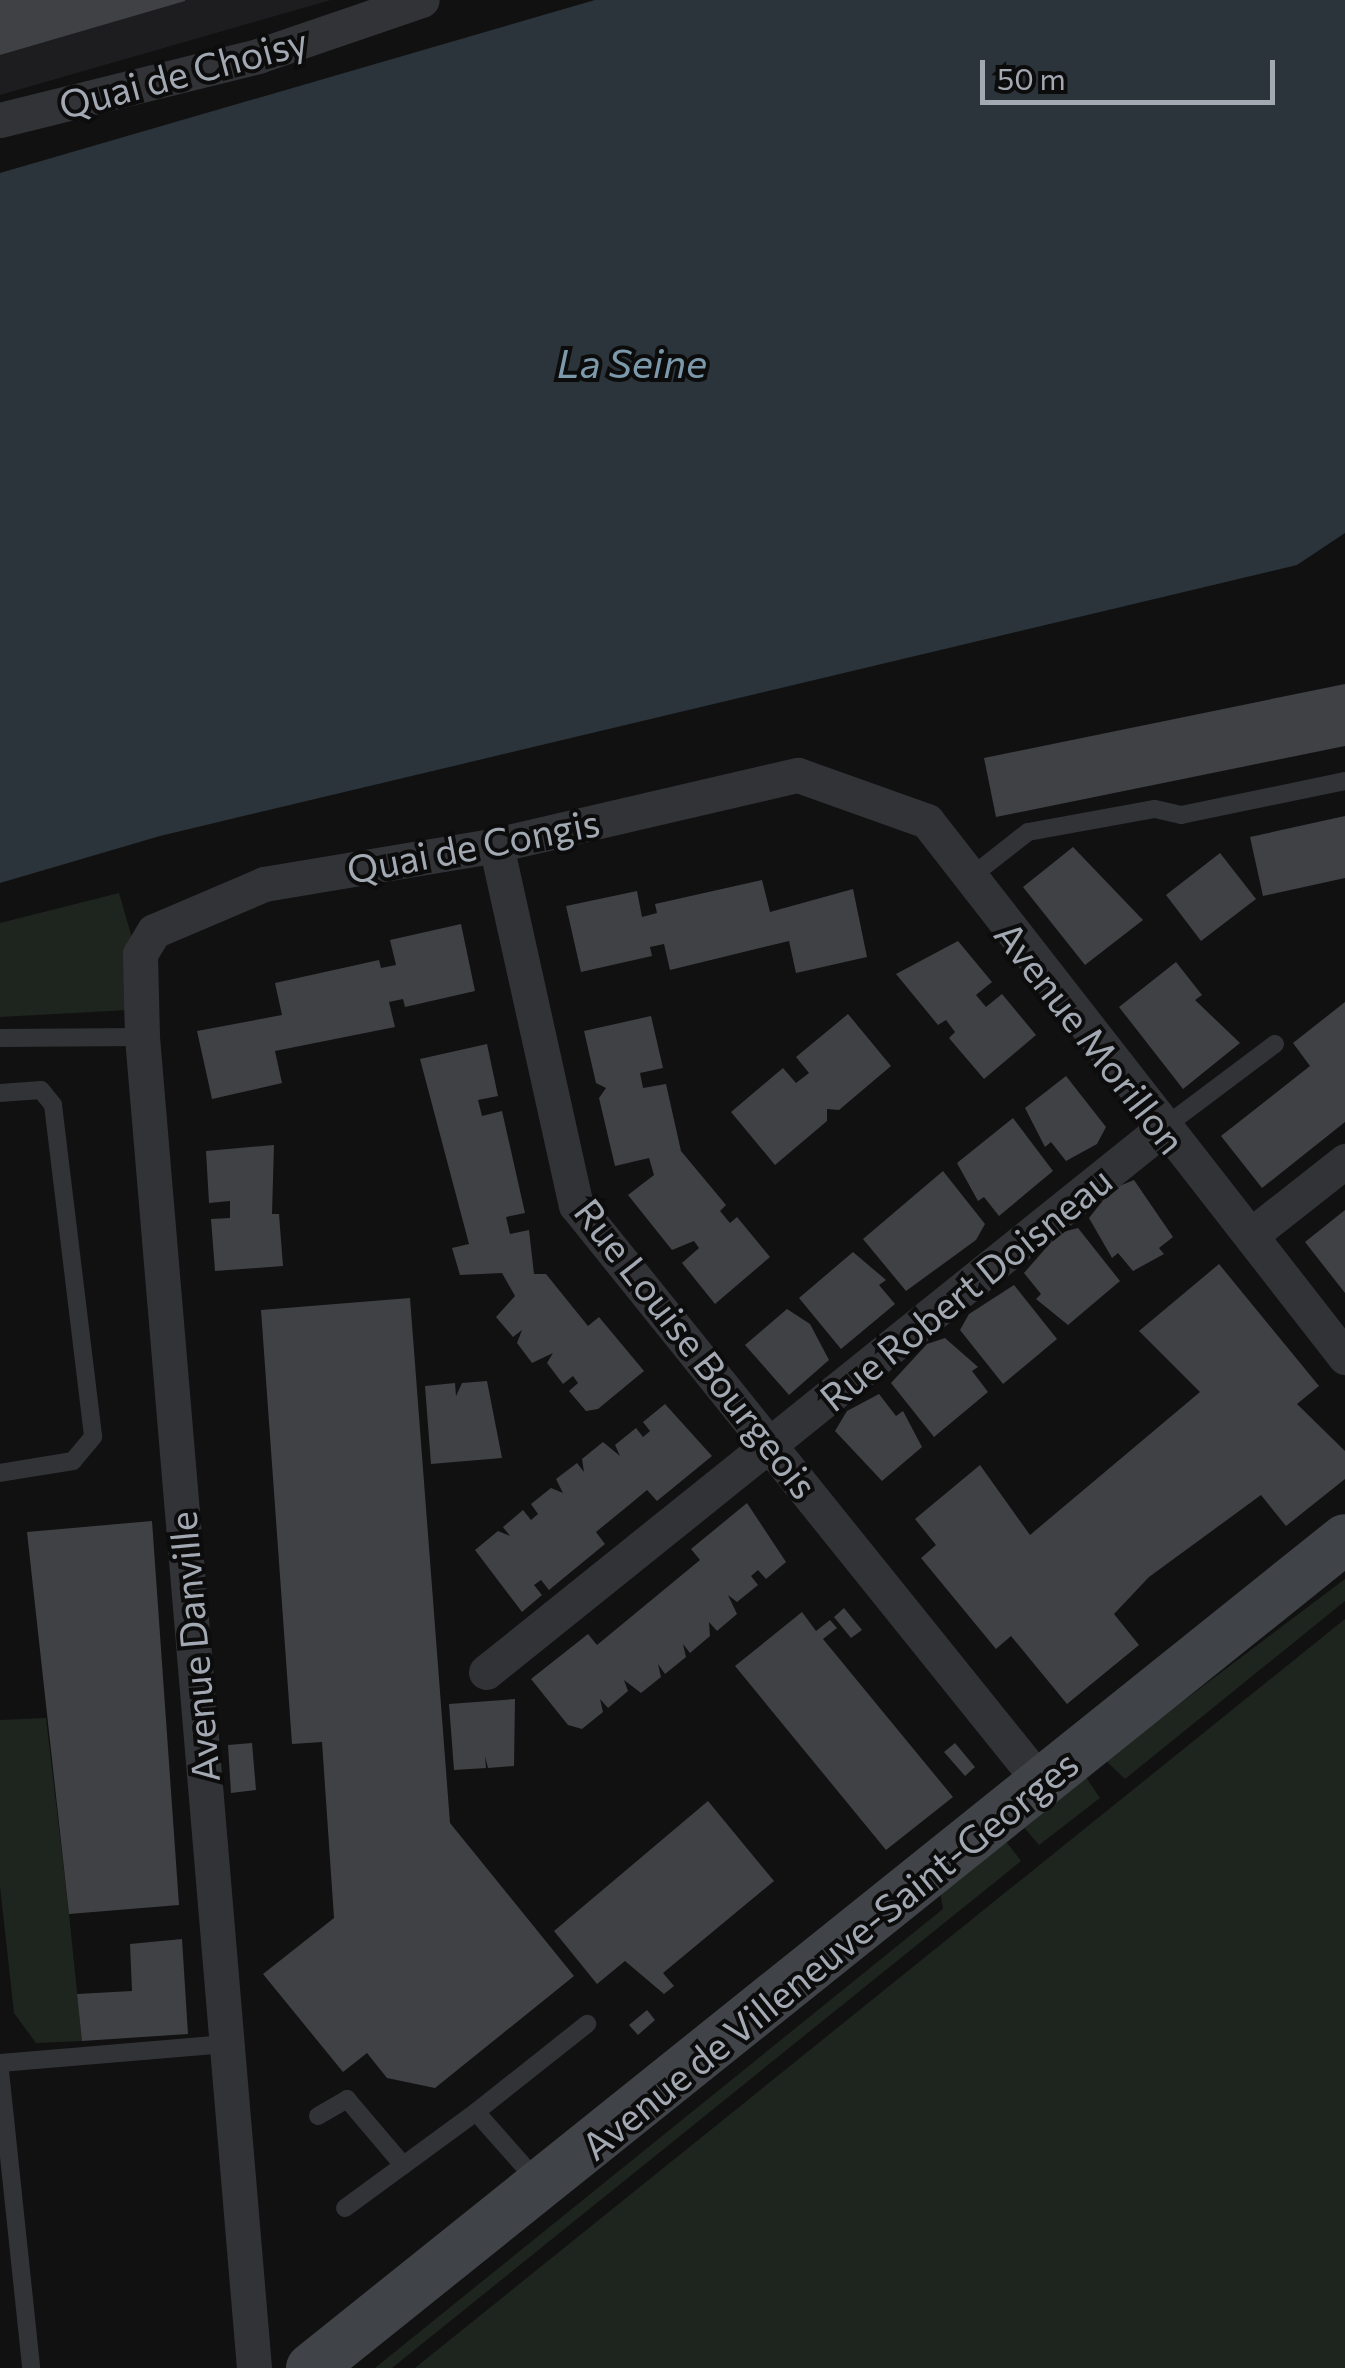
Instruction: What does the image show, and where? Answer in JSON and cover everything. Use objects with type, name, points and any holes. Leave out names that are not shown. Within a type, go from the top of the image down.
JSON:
[{"type":"main road","name":"Avenue de Villeneuve-Saint-Georges","points":[[311,2368],[1345,1538]]},
{"type":"street","name":"Quai de Choisy","points":[[0,120],[258,56],[422,0]]},
{"type":"street","name":"Quai de Congis","points":[[154,930],[264,884],[496,845],[798,775]]},
{"type":"street","name":"Avenue Morillon","points":[[798,775],[926,821],[966,880],[1345,1357]]},
{"type":"street","name":"Rue Louise Bourgeois","points":[[496,845],[576,1204],[1041,1783]]},
{"type":"street","name":"Avenue Danville","points":[[154,930],[140,954],[142,1037],[254,2368]]},
{"type":"street","name":"Rue Robert Doisneau","points":[[486,1672],[1162,1129]]},
{"type":"street","points":[[1251,1235],[1345,1161]]},
{"type":"lane","points":[[966,880],[1028,832],[1155,808],[1181,816],[1345,781]]},
{"type":"lane","points":[[0,1038],[142,1037]]},
{"type":"lane","points":[[1162,1129],[1275,1044]]},
{"type":"lane","points":[[0,1093],[40,1090],[53,1105],[93,1437],[79,1458],[0,1473]]},
{"type":"lane","points":[[345,2208],[587,2024]]},
{"type":"lane","points":[[0,2064],[226,2044]]},
{"type":"lane","points":[[0,2072],[30,2368]]},
{"type":"lane","points":[[318,2116],[347,2099],[403,2165]]},
{"type":"lane","points":[[476,2112],[540,2186]]},
{"type":"shaded area","points":[[0,0],[331,0],[0,95]]},
{"type":"shaded area","points":[[119,893],[132,938],[128,1010],[0,1017],[0,923]]},
{"type":"shaded area","points":[[1345,1579],[1345,1601],[1125,1779],[1105,1760]]},
{"type":"shaded area","points":[[1345,1619],[1345,2368],[415,2368]]},
{"type":"shaded area","points":[[46,1718],[82,2041],[36,2043],[14,2013],[0,1886],[0,1720]]},
{"type":"shaded area","points":[[1085,1776],[1100,1798],[1039,1845],[1022,1825]]},
{"type":"shaded area","points":[[1004,1839],[1021,1861],[392,2368],[375,2368],[943,1909],[940,1891]]},
{"type":"water","name":"La Seine","points":[[595,0],[1345,0],[1345,533],[1297,565],[160,836],[0,883],[0,173]]},
{"type":"building","points":[[0,0],[185,0],[185,1],[0,55]]},
{"type":"building","points":[[1345,684],[1345,746],[996,817],[984,758]]},
{"type":"building","points":[[1345,816],[1345,878],[1263,896],[1250,837]]},
{"type":"building","points":[[1073,847],[1143,920],[1085,965],[1023,887]]},
{"type":"building","points":[[1220,853],[1256,899],[1201,941],[1166,895]]},
{"type":"building","points":[[762,880],[770,912],[853,889],[867,957],[796,973],[789,941],[670,970],[664,944],[650,947],[652,956],[581,972],[566,906],[637,891],[642,917],[657,913],[655,904]]},
{"type":"building","points":[[461,924],[475,991],[405,1007],[403,999],[389,1002],[395,1027],[275,1051],[282,1083],[212,1099],[197,1031],[282,1015],[275,983],[379,960],[381,968],[396,965],[390,940]]},
{"type":"building","points":[[958,941],[992,982],[976,995],[986,1007],[1002,994],[1036,1035],[984,1079],[949,1038],[955,1032],[946,1020],[938,1025],[896,974]]},
{"type":"building","points":[[1176,962],[1202,995],[1195,1000],[1240,1043],[1183,1089],[1119,1007]]},
{"type":"building","points":[[1345,1002],[1345,1122],[1262,1188],[1221,1136],[1310,1066],[1293,1043]]},
{"type":"building","points":[[848,1014],[891,1066],[839,1110],[827,1109],[827,1121],[775,1165],[731,1112],[783,1068],[796,1083],[809,1073],[796,1057]]},
{"type":"building","points":[[651,1016],[663,1068],[640,1073],[643,1088],[666,1084],[681,1151],[726,1205],[720,1211],[730,1223],[737,1217],[770,1257],[715,1304],[682,1263],[699,1248],[694,1241],[672,1250],[628,1195],[654,1175],[649,1158],[615,1166],[599,1098],[606,1088],[596,1083],[584,1031]]},
{"type":"building","points":[[487,1044],[498,1096],[478,1100],[482,1116],[502,1111],[525,1213],[506,1217],[510,1234],[529,1230],[534,1274],[546,1274],[588,1326],[599,1317],[644,1371],[598,1409],[586,1411],[569,1391],[578,1383],[573,1376],[563,1384],[547,1363],[553,1353],[532,1363],[517,1343],[522,1330],[513,1337],[496,1317],[515,1296],[502,1273],[460,1275],[452,1248],[469,1244],[420,1059]]},
{"type":"building","points":[[1066,1076],[1106,1127],[1097,1144],[1066,1161],[1051,1142],[1045,1147],[1025,1108]]},
{"type":"building","points":[[1013,1118],[1053,1171],[999,1216],[984,1197],[978,1201],[957,1163]]},
{"type":"building","points":[[274,1145],[272,1214],[279,1214],[283,1266],[215,1271],[211,1219],[230,1218],[230,1201],[209,1203],[206,1151]]},
{"type":"building","points":[[943,1171],[985,1224],[976,1240],[906,1291],[863,1239]]},
{"type":"building","points":[[1134,1180],[1173,1237],[1159,1248],[1164,1254],[1133,1271],[1118,1253],[1112,1258],[1089,1218],[1112,1189]]},
{"type":"building","points":[[1345,1210],[1345,1293],[1305,1242]]},
{"type":"building","points":[[1078,1228],[1120,1281],[1068,1325],[1036,1299],[1041,1294],[1024,1273],[1059,1233]]},
{"type":"building","points":[[853,1252],[886,1280],[879,1285],[895,1304],[841,1349],[799,1298]]},
{"type":"building","points":[[1219,1264],[1319,1386],[1297,1404],[1345,1451],[1345,1479],[1286,1526],[1261,1495],[1149,1577],[1114,1614],[1139,1645],[1067,1704],[1011,1636],[996,1649],[921,1558],[936,1545],[915,1519],[980,1465],[1030,1535],[1200,1392],[1139,1331]]},
{"type":"building","points":[[1014,1285],[1057,1339],[1003,1384],[960,1330],[969,1314]]},
{"type":"building","points":[[410,1298],[450,1823],[574,1976],[435,2088],[387,2078],[367,2053],[343,2072],[263,1974],[334,1918],[322,1742],[292,1744],[261,1310]]},
{"type":"building","points":[[787,1309],[810,1324],[829,1360],[789,1395],[745,1345]]},
{"type":"building","points":[[945,1338],[978,1367],[972,1371],[988,1392],[934,1437],[891,1383],[927,1344]]},
{"type":"building","points":[[487,1381],[502,1458],[431,1464],[425,1386],[455,1383],[456,1396],[462,1383]]},
{"type":"building","points":[[879,1394],[896,1416],[903,1411],[922,1447],[882,1481],[835,1431],[847,1411]]},
{"type":"building","points":[[665,1404],[712,1456],[657,1501],[647,1490],[596,1532],[605,1544],[549,1590],[541,1580],[534,1585],[542,1595],[522,1612],[475,1550],[498,1531],[510,1536],[503,1527],[523,1510],[531,1520],[538,1514],[531,1504],[551,1488],[563,1493],[556,1479],[577,1463],[584,1472],[582,1459],[603,1442],[620,1456],[615,1445],[636,1428],[643,1437],[650,1431],[643,1422]]},
{"type":"building","points":[[747,1503],[786,1562],[766,1579],[758,1570],[751,1576],[758,1585],[737,1602],[728,1595],[737,1614],[717,1631],[709,1622],[710,1636],[690,1653],[683,1644],[686,1657],[665,1674],[658,1664],[661,1677],[641,1693],[624,1680],[628,1691],[608,1708],[600,1699],[603,1712],[582,1729],[568,1725],[531,1679],[588,1634],[597,1645],[700,1560],[691,1549]]},
{"type":"building","points":[[152,1521],[179,1905],[69,1914],[27,1532]]},
{"type":"building","points":[[844,1608],[862,1630],[851,1638],[834,1617]]},
{"type":"building","points":[[802,1612],[816,1631],[830,1620],[837,1628],[823,1639],[953,1797],[886,1850],[735,1666]]},
{"type":"building","points":[[515,1699],[514,1766],[488,1768],[485,1756],[486,1768],[454,1770],[449,1704]]},
{"type":"building","points":[[252,1743],[256,1790],[231,1793],[228,1745]]},
{"type":"building","points":[[955,1743],[975,1767],[965,1776],[944,1752]]},
{"type":"building","points":[[708,1801],[774,1881],[663,1973],[674,1986],[664,1994],[625,1961],[597,1984],[554,1931]]},
{"type":"building","points":[[182,1939],[188,2034],[82,2041],[77,1994],[132,1991],[130,1944]]},
{"type":"building","points":[[647,2010],[655,2020],[638,2035],[629,2025]]}]
